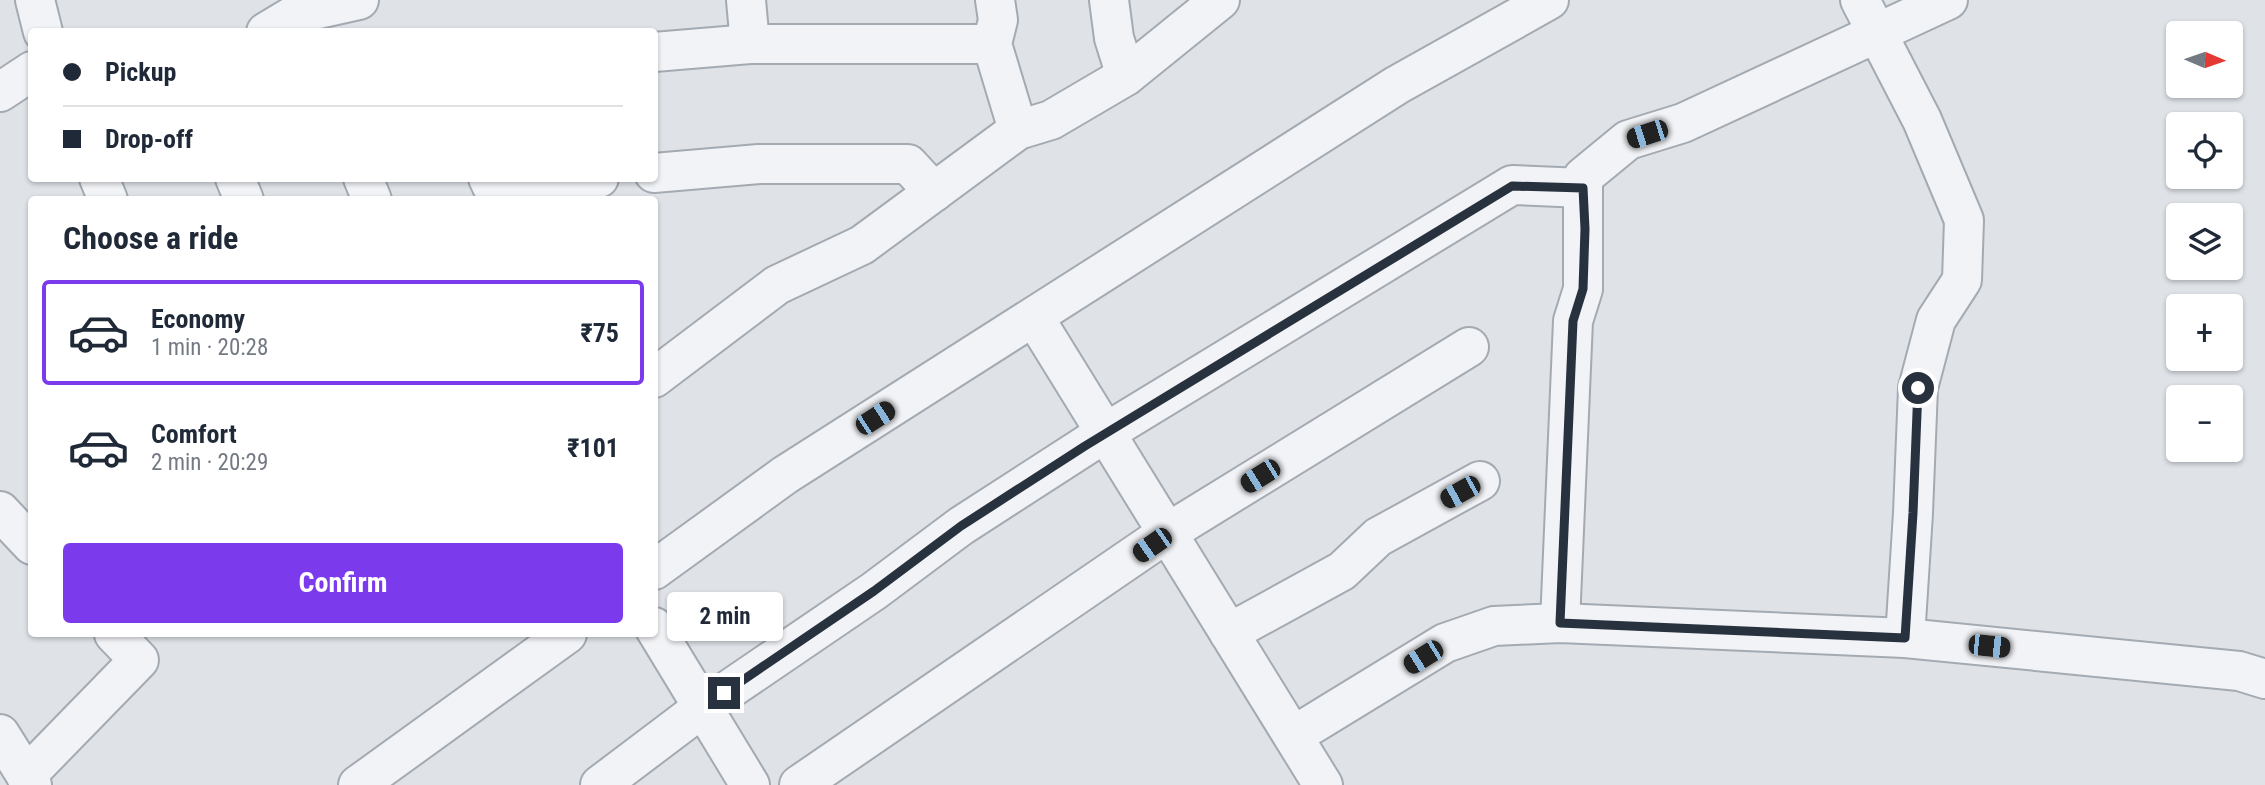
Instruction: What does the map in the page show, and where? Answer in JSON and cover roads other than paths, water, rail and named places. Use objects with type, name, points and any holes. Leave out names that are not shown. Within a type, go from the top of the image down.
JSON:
[{"type":"street","points":[[35,0],[42,28]]},
{"type":"street","points":[[289,19],[359,0]]},
{"type":"street","points":[[746,0],[750,44]]},
{"type":"street","points":[[995,0],[998,20],[992,44],[1018,130]]},
{"type":"street","points":[[1109,0],[1114,38],[1126,76]]},
{"type":"street","points":[[658,375],[777,285],[862,245],[1018,130],[1051,120],[1126,76],[1220,0]]},
{"type":"street","points":[[658,567],[785,475],[1397,85],[1549,0]]},
{"type":"street","points":[[1560,623],[1573,321],[1583,289],[1583,177],[1628,140],[1683,123],[1868,17],[1948,0]]},
{"type":"street","points":[[1868,17],[1922,120],[1964,220],[1962,280],[1936,320],[1918,388],[1905,638]]},
{"type":"street","points":[[658,52],[750,44],[992,44]]},
{"type":"street","points":[[0,92],[28,74]]},
{"type":"street","points":[[658,173],[759,164],[908,164],[934,192]]},
{"type":"street","points":[[512,196],[580,182]]},
{"type":"street","points":[[600,785],[702,708],[874,591],[961,526],[1105,433],[1512,186],[1583,188]]},
{"type":"street","points":[[1034,317],[1323,785]]},
{"type":"street","points":[[799,785],[1167,533],[1469,347]]},
{"type":"street","points":[[1228,633],[1342,571],[1378,537],[1480,481]]},
{"type":"street","points":[[0,510],[28,541]]},
{"type":"street","points":[[1293,736],[1445,643],[1494,626],[1560,623],[1905,638],[2239,671],[2265,679]]},
{"type":"street","points":[[658,634],[750,785]]},
{"type":"street","points":[[0,734],[29,780],[139,660],[117,637]]},
{"type":"street","points":[[358,785],[558,637]]}]
